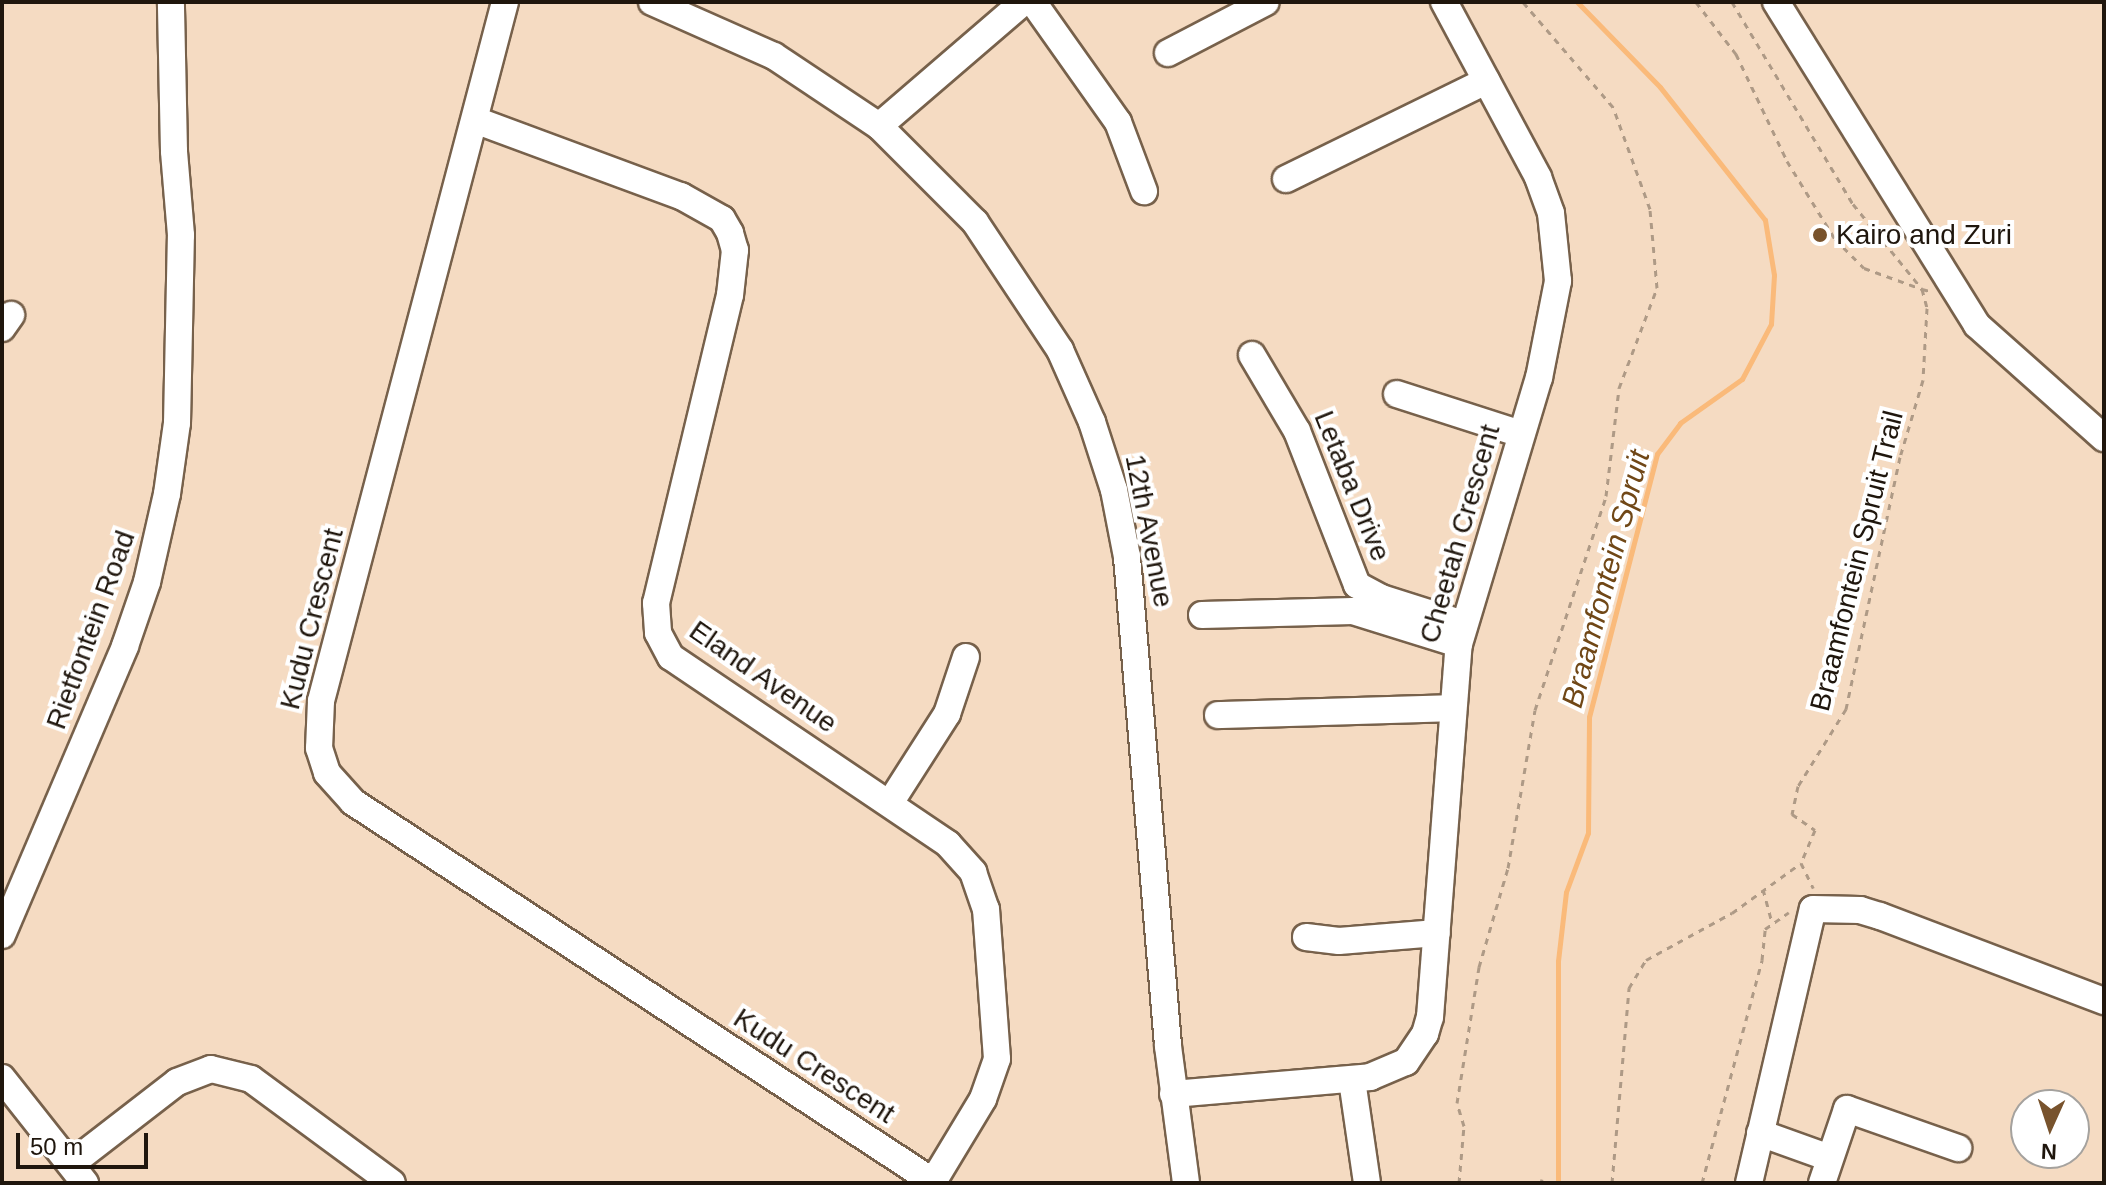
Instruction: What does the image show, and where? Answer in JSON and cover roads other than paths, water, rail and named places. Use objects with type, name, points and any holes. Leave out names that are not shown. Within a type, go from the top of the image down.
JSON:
[{"type":"street","name":"Rietfontein Road","points":[[2,935],[125,646],[160,535],[177,423],[181,235],[174,151],[171,2]]},
{"type":"street","name":"Rietfontein Road","points":[[181,235],[187,215],[185,2]]},
{"type":"street","name":"Kudu Crescent","points":[[505,2],[321,701],[319,748],[327,773],[353,802],[934,1182]]},
{"type":"street","name":"12th Avenue","points":[[652,2],[774,56],[879,126],[975,222],[1013,273],[1060,350],[1092,422],[1114,490],[1137,648],[1173,1094],[1186,1183]]},
{"type":"street","points":[[879,126],[1023,2]]},
{"type":"street","points":[[1033,2],[1118,122],[1144,191]]},
{"type":"street","points":[[1168,53],[1266,2]]},
{"type":"street","name":"Cheetah Crescent","points":[[1173,1094],[1352,1080],[1390,1071],[1418,1048],[1430,1017],[1452,708],[1461,634],[1554,317],[1557,250],[1538,177],[1444,2]]},
{"type":"street","points":[[1776,2],[1977,325],[2104,438]]},
{"type":"street","points":[[1286,179],[1486,81]]},
{"type":"street","name":"Eland Avenue","points":[[475,120],[681,196],[722,219],[735,250],[734,272],[656,603],[658,633],[671,657],[890,803],[963,858],[986,909],[997,1059],[983,1099],[934,1182]]},
{"type":"street","name":"Letaba Drive","points":[[1252,355],[1297,431],[1357,585],[1461,634]]},
{"type":"street","points":[[1397,394],[1521,434]]},
{"type":"street","points":[[1202,615],[1353,611],[1461,634]]},
{"type":"street","points":[[890,803],[947,714],[966,657]]},
{"type":"street","points":[[1218,715],[1452,708]]},
{"type":"street","points":[[1749,1183],[1805,937],[1803,909],[1880,916],[2104,1001]]},
{"type":"street","points":[[1306,937],[1339,941],[1437,933]]},
{"type":"street","points":[[2,1078],[78,1174],[177,1082],[211,1069],[251,1079],[392,1183]]},
{"type":"street","points":[[1352,1080],[1367,1183]]},
{"type":"street","points":[[1760,1133],[1826,1171],[1847,1109],[1958,1148]]},
{"type":"waterway","name":"Braamfontein Spruit","points":[[1558,1183],[1558,961],[1566,892],[1588,833],[1589,717],[1657,454],[1680,423],[1742,379],[1771,324],[1774,275],[1765,220],[1660,87],[1577,2]]},
{"type":"place","name":"Kairo and Zuri","points":[[1820,235]]}]
